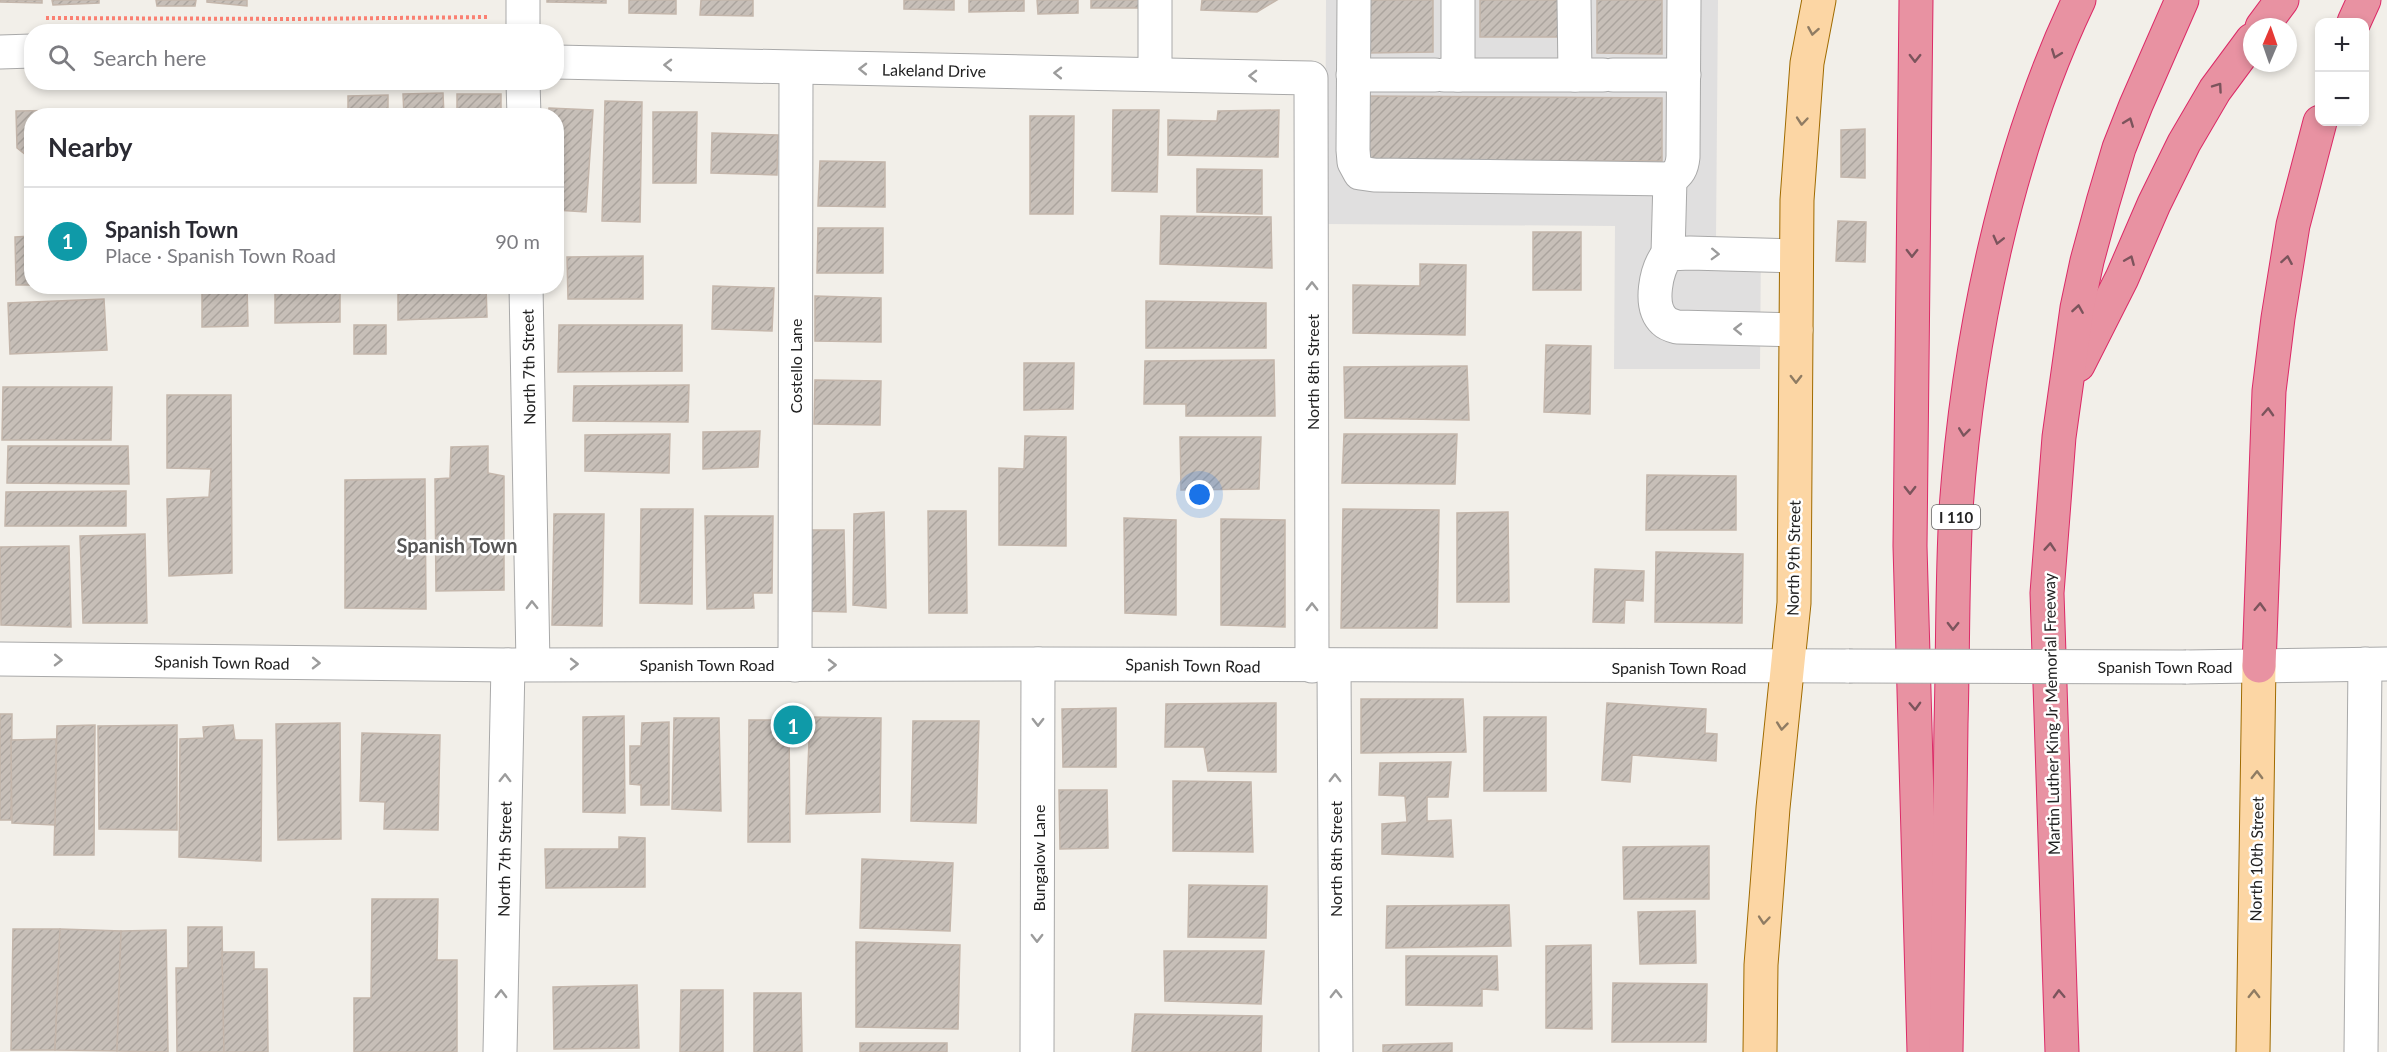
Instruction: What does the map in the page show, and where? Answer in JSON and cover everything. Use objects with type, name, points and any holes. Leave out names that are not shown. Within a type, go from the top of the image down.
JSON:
[{"type":"highway","points":[[1916,0],[1910,546],[1924,1052]]},
{"type":"highway","name":"I 110","points":[[1946,1052],[1953,563],[1965,420],[1978,330],[2002,221],[2040,96],[2079,0]]},
{"type":"highway","name":"Martin Luther King Jr Memorial Freeway","points":[[2062,1052],[2047,593],[2059,437],[2077,308],[2103,202],[2119,148],[2181,0]]},
{"type":"highway","points":[[2269,18],[2282,0]]},
{"type":"highway","points":[[2356,18],[2364,0]]},
{"type":"highway","points":[[2067,388],[2122,278],[2154,204],[2184,143],[2215,90],[2243,52]]},
{"type":"highway","points":[[2259,666],[2269,392],[2293,225],[2319,126]]},
{"type":"main road","name":"North 9th Street","points":[[1760,1052],[1761,965],[1794,603],[1795,256],[1801,130],[1807,63],[1819,0]]},
{"type":"main road","name":"North 10th Street","points":[[2253,1052],[2259,666]]},
{"type":"street","points":[[509,24],[523,0]]},
{"type":"street","points":[[1155,0],[1155,74]]},
{"type":"street","points":[[1354,0],[1354,162],[1360,173],[1670,179],[1677,175],[1682,167],[1683,157],[1683,0]]},
{"type":"street","points":[[1446,75],[1458,0]]},
{"type":"street","points":[[1574,0],[1597,75]]},
{"type":"street","points":[[0,52],[24,51]]},
{"type":"street","name":"Lakeland Drive","points":[[564,62],[1311,78]]},
{"type":"street","name":"Costello Lane","points":[[795,665],[796,68]]},
{"type":"street","points":[[1353,75],[1684,75]]},
{"type":"street","name":"North 8th Street","points":[[1311,78],[1323,666],[1336,1052]]},
{"type":"street","points":[[523,90],[524,108]]},
{"type":"street","points":[[1670,179],[1668,254],[1661,263],[1656,279],[1657,310],[1664,322],[1677,327],[1796,330]]},
{"type":"street","points":[[1668,254],[1795,256]]},
{"type":"street","name":"North 7th Street","points":[[500,1052],[520,665],[526,294]]},
{"type":"street","name":"Spanish Town Road","points":[[0,659],[520,665],[1038,664],[1787,668],[2376,664]]},
{"type":"street","name":"Bungalow Lane","points":[[1037,1052],[1038,664]]},
{"type":"street","points":[[2361,1052],[2374,993],[2376,664]]},
{"type":"path","points":[[35,18],[293,19],[509,24]]},
{"type":"shaded area","points":[[1326,0],[1718,0],[1716,240],[1761,240],[1760,369],[1614,369],[1615,226],[1325,224]]},
{"type":"building","points":[[0,0],[42,0],[42,3],[0,2]]},
{"type":"building","points":[[52,0],[99,0],[99,3],[53,5]]},
{"type":"building","points":[[156,0],[196,0],[195,6],[157,6]]},
{"type":"building","points":[[207,0],[247,0],[247,6],[207,2]]},
{"type":"building","points":[[547,0],[606,0],[606,3],[547,2]]},
{"type":"building","points":[[629,0],[676,0],[676,14],[629,13]]},
{"type":"building","points":[[701,0],[753,0],[753,16],[700,15]]},
{"type":"building","points":[[904,0],[954,0],[954,10],[904,9]]},
{"type":"building","points":[[969,0],[1024,0],[1024,11],[969,12]]},
{"type":"building","points":[[1037,0],[1078,0],[1078,13],[1038,14]]},
{"type":"building","points":[[1091,0],[1139,0],[1139,8],[1091,8]]},
{"type":"building","points":[[1202,0],[1277,0],[1257,12],[1201,10]]},
{"type":"building","points":[[1367,0],[1433,0],[1433,52],[1367,53]]},
{"type":"building","points":[[1480,0],[1558,0],[1558,37],[1480,37]]},
{"type":"building","points":[[1597,0],[1662,0],[1662,54],[1597,53]]},
{"type":"building","points":[[443,93],[444,108],[404,108],[403,94]]},
{"type":"building","points":[[457,94],[501,94],[501,108],[457,108]]},
{"type":"building","points":[[388,95],[388,108],[348,108],[348,96]]},
{"type":"building","points":[[1367,96],[1662,98],[1662,161],[1366,160]]},
{"type":"building","points":[[605,101],[642,102],[640,222],[602,221]]},
{"type":"building","points":[[564,109],[593,110],[586,212],[564,211]]},
{"type":"building","points":[[1113,110],[1159,110],[1157,192],[1112,191]]},
{"type":"building","points":[[1279,110],[1278,157],[1168,155],[1168,120],[1217,121],[1218,111]]},
{"type":"building","points":[[16,111],[24,111],[24,154],[17,148]]},
{"type":"building","points":[[653,112],[697,112],[696,183],[653,183]]},
{"type":"building","points":[[1030,116],[1074,116],[1073,214],[1030,214]]},
{"type":"building","points":[[1865,129],[1865,178],[1841,177],[1841,130]]},
{"type":"building","points":[[712,133],[778,135],[777,175],[711,173]]},
{"type":"building","points":[[820,161],[885,162],[885,207],[818,206]]},
{"type":"building","points":[[1197,169],[1262,170],[1262,214],[1197,212]]},
{"type":"building","points":[[1161,216],[1271,217],[1272,268],[1160,264]]},
{"type":"building","points":[[1838,221],[1866,222],[1865,262],[1836,261]]},
{"type":"building","points":[[818,228],[883,228],[883,273],[817,273]]},
{"type":"building","points":[[1533,232],[1581,232],[1581,290],[1533,290]]},
{"type":"building","points":[[24,236],[24,285],[16,285],[15,237]]},
{"type":"building","points":[[643,256],[643,299],[568,299],[567,257]]},
{"type":"building","points":[[1420,264],[1466,265],[1465,335],[1353,333],[1353,285],[1420,286]]},
{"type":"building","points":[[713,286],[774,288],[772,331],[712,329]]},
{"type":"building","points":[[202,294],[247,294],[248,326],[202,327]]},
{"type":"building","points":[[275,294],[340,294],[340,322],[275,323]]},
{"type":"building","points":[[398,294],[486,294],[487,317],[398,320]]},
{"type":"building","points":[[815,296],[881,298],[881,342],[815,341]]},
{"type":"building","points":[[104,299],[107,350],[10,354],[8,303]]},
{"type":"building","points":[[1146,301],[1266,303],[1266,348],[1146,348]]},
{"type":"building","points":[[354,325],[386,325],[386,354],[354,354]]},
{"type":"building","points":[[559,325],[682,325],[682,371],[558,372]]},
{"type":"building","points":[[1546,345],[1591,346],[1590,414],[1544,412]]},
{"type":"building","points":[[1274,360],[1275,416],[1186,416],[1186,404],[1144,404],[1145,361]]},
{"type":"building","points":[[1024,363],[1074,363],[1073,409],[1024,410]]},
{"type":"building","points":[[1467,366],[1469,420],[1345,418],[1344,367]]},
{"type":"building","points":[[815,380],[881,381],[880,425],[814,424]]},
{"type":"building","points":[[689,385],[688,422],[573,421],[574,386]]},
{"type":"building","points":[[3,387],[112,387],[111,440],[2,440]]},
{"type":"building","points":[[167,395],[231,395],[232,573],[169,576],[167,499],[209,497],[211,469],[167,468]]},
{"type":"building","points":[[760,431],[758,467],[703,469],[703,432]]},
{"type":"building","points":[[670,434],[669,473],[585,471],[585,435]]},
{"type":"building","points":[[1344,434],[1457,434],[1455,484],[1342,483]]},
{"type":"building","points":[[1025,436],[1066,437],[1066,546],[999,545],[999,468],[1024,469]]},
{"type":"building","points":[[1180,437],[1261,437],[1259,489],[1181,490]]},
{"type":"building","points":[[8,446],[128,446],[129,484],[7,483]]},
{"type":"building","points":[[488,446],[488,473],[504,476],[504,590],[436,591],[435,479],[450,478],[451,447]]},
{"type":"building","points":[[1647,475],[1736,476],[1736,530],[1646,530]]},
{"type":"building","points":[[425,479],[426,609],[345,608],[345,480]]},
{"type":"building","points":[[126,491],[126,526],[5,526],[6,492]]},
{"type":"building","points":[[641,509],[693,509],[692,604],[640,603]]},
{"type":"building","points":[[1343,509],[1439,510],[1437,628],[1341,628]]},
{"type":"building","points":[[928,511],[966,511],[967,613],[929,613]]},
{"type":"building","points":[[884,512],[886,608],[853,605],[854,514]]},
{"type":"building","points":[[1508,512],[1509,602],[1457,602],[1457,513]]},
{"type":"building","points":[[554,514],[604,514],[602,626],[552,625]]},
{"type":"building","points":[[705,516],[773,516],[772,593],[753,593],[754,608],[707,609]]},
{"type":"building","points":[[1124,518],[1176,520],[1176,615],[1125,613]]},
{"type":"building","points":[[1221,519],[1285,520],[1285,627],[1221,625]]},
{"type":"building","points":[[803,530],[844,530],[846,612],[801,611]]},
{"type":"building","points":[[145,534],[147,623],[83,623],[80,536]]},
{"type":"building","points":[[69,546],[71,627],[1,625],[0,547]]},
{"type":"building","points":[[1656,552],[1743,554],[1742,623],[1655,622]]},
{"type":"building","points":[[1595,569],[1644,571],[1643,601],[1625,600],[1624,623],[1593,622]]},
{"type":"building","points":[[1361,699],[1463,699],[1466,752],[1361,753]]},
{"type":"building","points":[[1276,703],[1276,772],[1208,771],[1204,747],[1165,747],[1166,704]]},
{"type":"building","points":[[1607,703],[1706,709],[1705,733],[1717,734],[1716,761],[1632,755],[1630,782],[1602,780]]},
{"type":"building","points":[[1116,708],[1116,767],[1063,767],[1062,709]]},
{"type":"building","points":[[0,714],[12,714],[11,820],[0,820]]},
{"type":"building","points":[[624,716],[625,813],[583,812],[583,717]]},
{"type":"building","points":[[810,717],[881,718],[880,812],[806,814]]},
{"type":"building","points":[[1484,717],[1546,717],[1546,791],[1484,791]]},
{"type":"building","points":[[674,718],[719,718],[721,811],[672,809]]},
{"type":"building","points":[[749,720],[789,720],[790,842],[748,842]]},
{"type":"building","points":[[913,721],[979,721],[976,823],[911,821]]},
{"type":"building","points":[[669,722],[669,805],[641,805],[641,785],[630,784],[630,746],[641,746],[642,723]]},
{"type":"building","points":[[340,723],[341,839],[278,840],[276,724]]},
{"type":"building","points":[[95,725],[94,855],[54,855],[57,726]]},
{"type":"building","points":[[177,725],[177,830],[99,829],[98,726]]},
{"type":"building","points":[[233,725],[235,740],[262,740],[261,861],[179,857],[180,739],[204,738],[203,727]]},
{"type":"building","points":[[362,733],[440,735],[438,830],[384,829],[385,802],[360,801]]},
{"type":"building","points":[[56,739],[55,825],[12,823],[11,740]]},
{"type":"building","points":[[1451,762],[1448,797],[1427,797],[1427,821],[1451,820],[1453,857],[1382,854],[1382,824],[1407,822],[1405,796],[1379,795],[1380,763]]},
{"type":"building","points":[[1173,781],[1251,782],[1253,852],[1173,851]]},
{"type":"building","points":[[1059,790],[1107,790],[1108,848],[1060,849]]},
{"type":"building","points":[[619,837],[645,838],[645,887],[546,888],[545,849],[619,849]]},
{"type":"building","points":[[1709,846],[1709,899],[1624,899],[1623,847]]},
{"type":"building","points":[[862,859],[953,863],[950,931],[860,928]]},
{"type":"building","points":[[1189,885],[1267,886],[1266,938],[1188,937]]},
{"type":"building","points":[[372,899],[438,899],[437,960],[457,960],[457,1052],[354,1052],[354,998],[371,998]]},
{"type":"building","points":[[1509,905],[1511,946],[1386,948],[1387,906]]},
{"type":"building","points":[[1695,911],[1696,963],[1640,964],[1638,912]]},
{"type":"building","points":[[188,927],[222,927],[224,1052],[177,1052],[176,968],[188,968]]},
{"type":"building","points":[[13,929],[60,929],[55,1050],[11,1050]]},
{"type":"building","points":[[60,929],[121,931],[117,1051],[55,1050]]},
{"type":"building","points":[[166,930],[168,1052],[117,1051],[121,931]]},
{"type":"building","points":[[856,942],[960,945],[958,1029],[856,1027]]},
{"type":"building","points":[[1591,945],[1592,1029],[1546,1028],[1546,946]]},
{"type":"building","points":[[1164,951],[1264,951],[1261,1004],[1165,1001]]},
{"type":"building","points":[[222,952],[254,952],[254,969],[267,969],[268,1052],[224,1052]]},
{"type":"building","points":[[1406,956],[1497,956],[1498,990],[1482,989],[1482,1006],[1406,1005]]},
{"type":"building","points":[[1613,983],[1707,984],[1706,1042],[1612,1042]]},
{"type":"building","points":[[637,985],[639,1048],[554,1049],[553,987]]},
{"type":"building","points":[[681,990],[723,990],[723,1052],[680,1052]]},
{"type":"building","points":[[754,993],[801,993],[802,1052],[754,1052]]},
{"type":"building","points":[[1135,1014],[1262,1016],[1261,1052],[1132,1052]]},
{"type":"building","points":[[860,1043],[947,1043],[947,1052],[860,1052]]},
{"type":"building","points":[[1452,1043],[1452,1052],[1383,1052],[1383,1045]]},
{"type":"place","name":"Spanish Town","points":[[793,725]]},
{"type":"district","name":"Spanish Town","points":[[457,545]]}]
